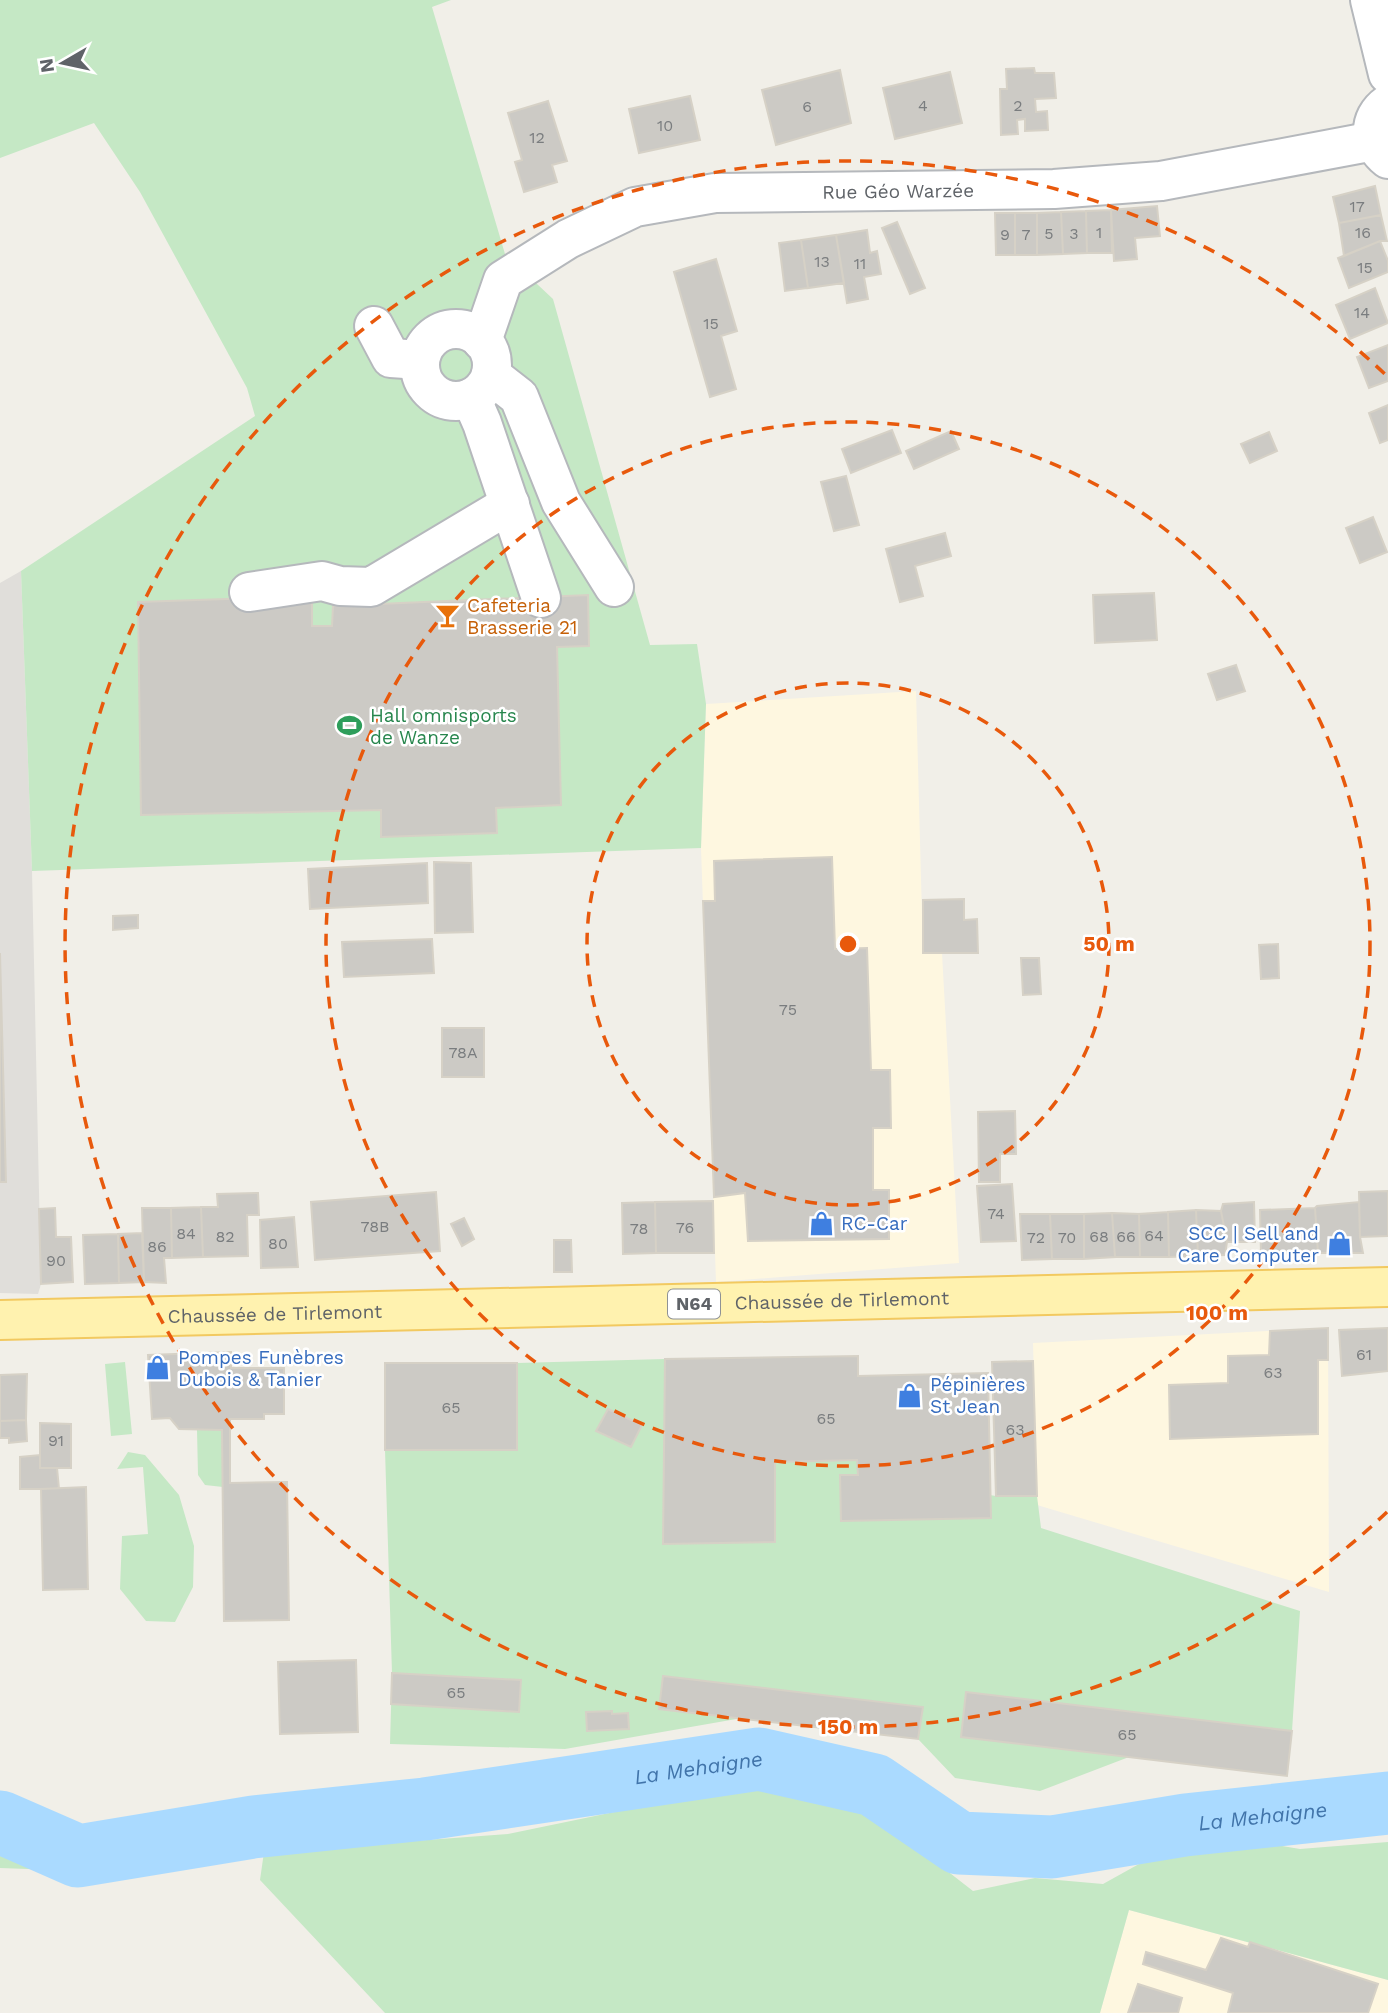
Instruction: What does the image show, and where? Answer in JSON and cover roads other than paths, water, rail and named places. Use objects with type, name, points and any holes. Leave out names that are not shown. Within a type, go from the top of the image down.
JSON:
[{"type":"main road","name":"Chaussée de Tirlemont","points":[[0,1320],[1388,1287]]},
{"type":"street","points":[[1370,0],[1388,74]]},
{"type":"street","points":[[1381,150],[1374,121],[1388,104]]},
{"type":"street","name":"Rue Géo Warzée","points":[[481,371],[503,280],[568,239],[635,208],[715,193],[1054,189],[1161,181],[1381,150]]},
{"type":"street","points":[[373,326],[391,358],[420,360]]},
{"type":"street","points":[[481,371],[458,401],[446,400],[434,394],[426,385],[420,360],[430,340],[451,329],[474,333],[481,371],[482,423],[541,598]]},
{"type":"street","points":[[481,371],[519,397],[561,502],[614,587]]},
{"type":"street","points":[[249,592],[322,581],[340,586],[372,587],[510,504]]},
{"type":"waterway","name":"La Mehaigne","points":[[0,1822],[78,1856],[253,1827],[425,1809],[759,1759],[874,1785],[959,1843],[1052,1847],[1185,1825],[1388,1803]]},
{"type":"place","name":"Cafeteria Brasserie 21","points":[[447,616]]},
{"type":"place","name":"Hall omnisports de Wanze","points":[[350,726]]},
{"type":"place","name":"RC-Car","points":[[821,1223]]},
{"type":"place","name":"SCC | Sell and Care Computer","points":[[1339,1244]]},
{"type":"place","name":"Pompes Funèbres Dubois & Tanier","points":[[158,1368]]},
{"type":"place","name":"Pépinières St Jean","points":[[910,1395]]}]
